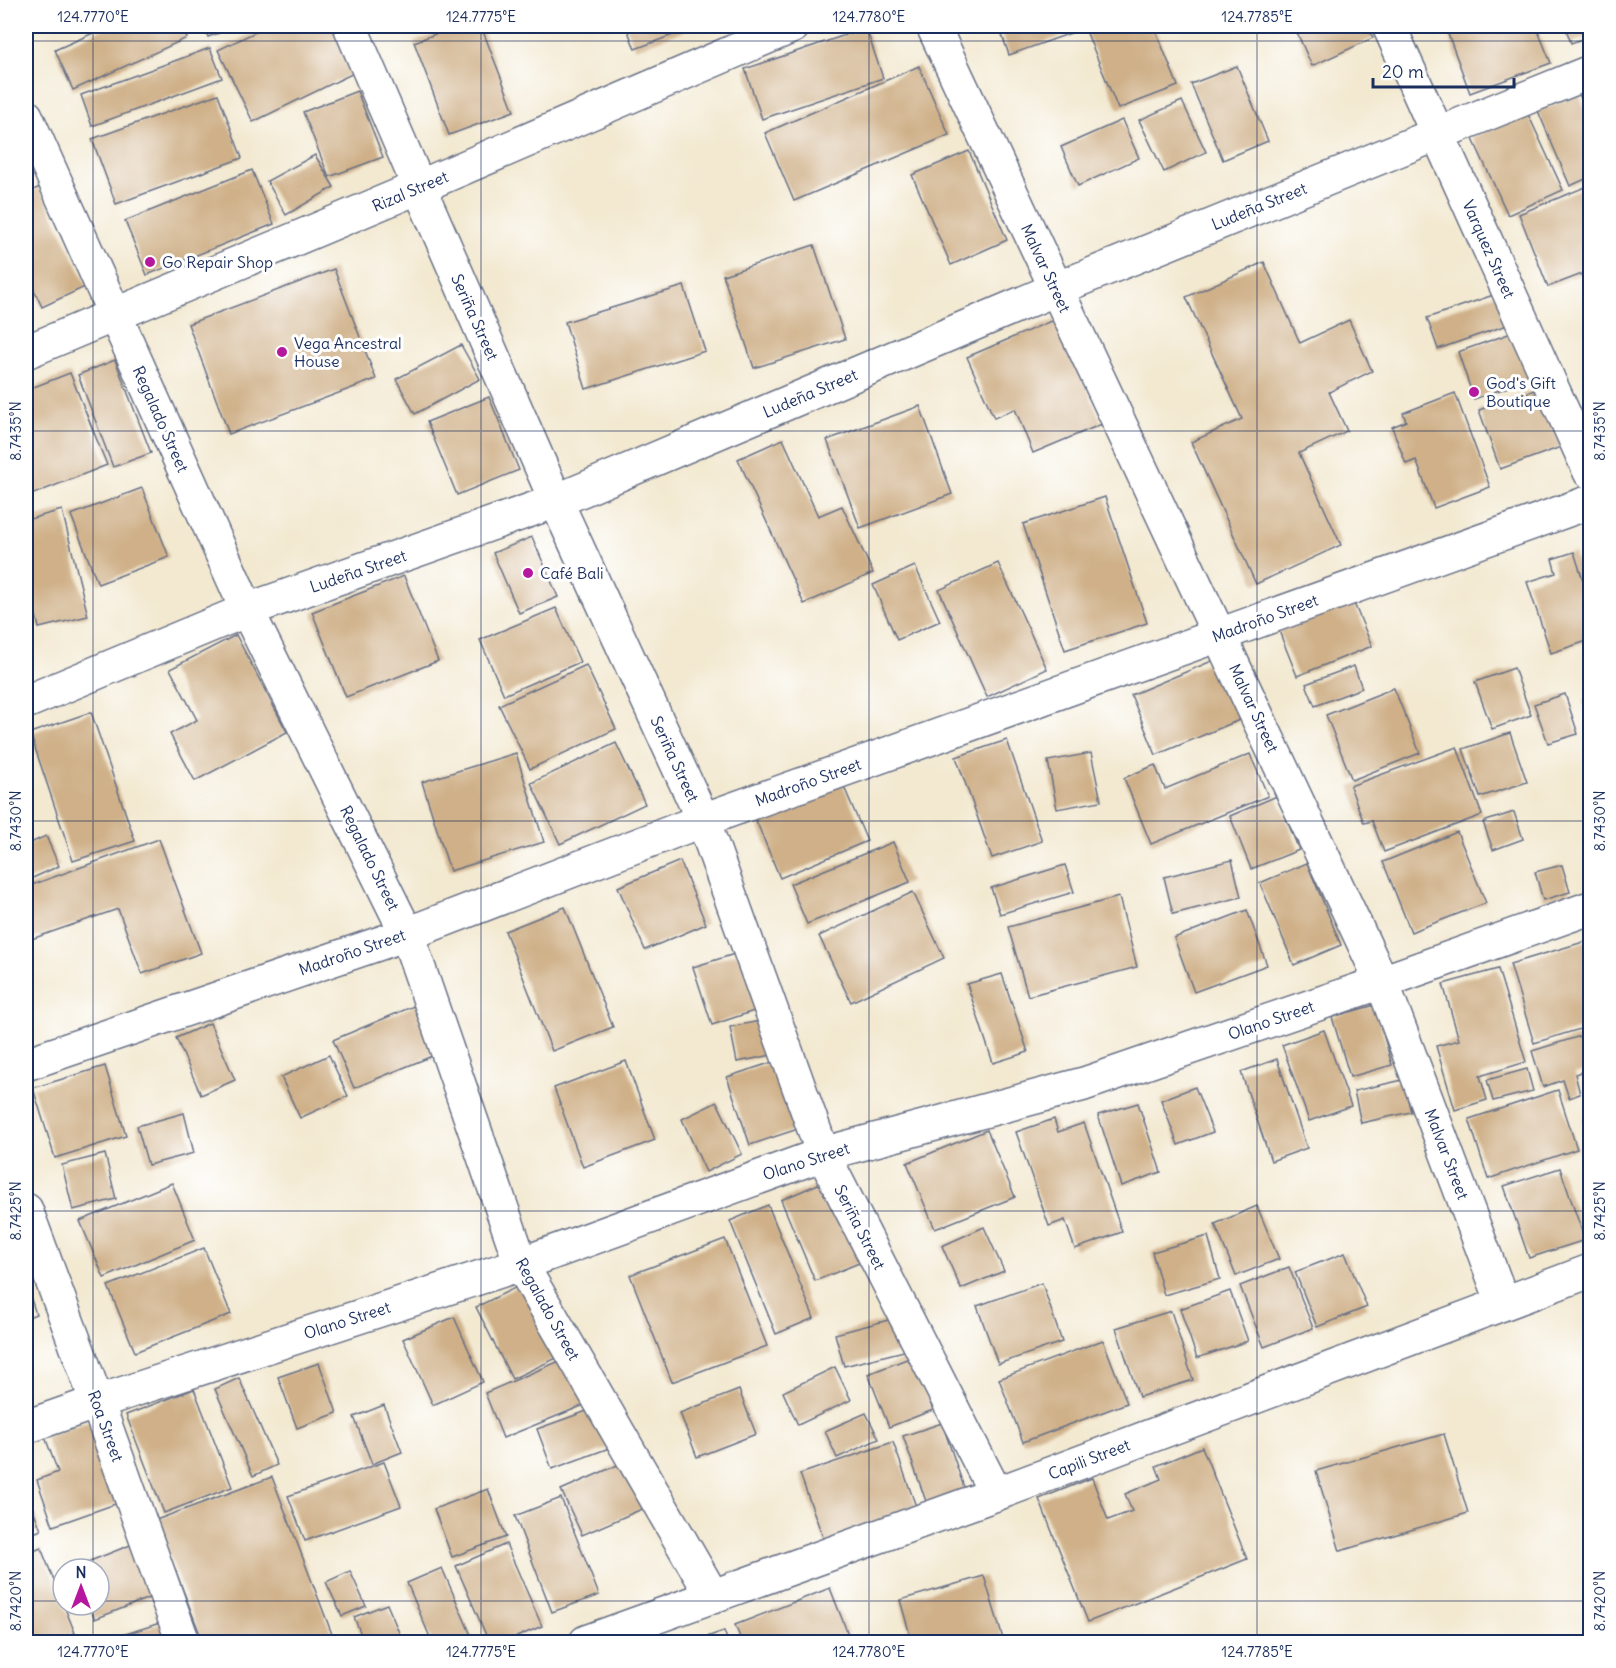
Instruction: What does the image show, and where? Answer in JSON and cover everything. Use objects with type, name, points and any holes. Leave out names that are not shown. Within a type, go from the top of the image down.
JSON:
[{"type":"street","name":"Seriña Street","points":[[350,26],[556,501],[703,820],[823,1154],[996,1494]]},
{"type":"street","name":"Rizal Street","points":[[26,352],[419,187],[793,26]]},
{"type":"street","name":"Malvar Street","points":[[933,26],[1382,982],[1503,1304]]},
{"type":"street","name":"Varquez Street","points":[[1389,26],[1590,472]]},
{"type":"street","name":"Ludeña Street","points":[[26,702],[247,610],[556,501],[1056,289],[1590,72]]},
{"type":"street","name":"Regalado Street","points":[[26,116],[247,610],[407,934],[521,1264],[714,1597]]},
{"type":"street","name":"Madroño Street","points":[[26,1064],[407,934],[703,820],[1590,502]]},
{"type":"street","name":"Olano Street","points":[[26,1427],[521,1264],[823,1154],[1084,1083],[1382,982],[1590,908]]},
{"type":"street","name":"Roa Street","points":[[26,1210],[183,1642]]},
{"type":"street","name":"Capili Street","points":[[586,1642],[996,1494],[1590,1271]]},
{"type":"building","points":[[109,26],[181,26],[187,38],[73,90],[55,50]]},
{"type":"building","points":[[204,26],[238,26],[208,37]]},
{"type":"building","points":[[268,26],[333,26],[356,72],[253,122],[218,50]]},
{"type":"building","points":[[457,26],[481,26],[514,111],[449,135],[414,42]]},
{"type":"building","points":[[626,26],[697,26],[635,49]]},
{"type":"building","points":[[999,26],[1072,26],[1074,32],[1009,55]]},
{"type":"building","points":[[1084,26],[1154,26],[1178,86],[1118,109]]},
{"type":"building","points":[[1294,26],[1367,26],[1373,38],[1312,66]]},
{"type":"building","points":[[1445,26],[1536,26],[1551,63],[1470,93]]},
{"type":"building","points":[[1565,26],[1590,26],[1590,36],[1571,43]]},
{"type":"building","points":[[866,28],[883,78],[762,119],[745,69]]},
{"type":"building","points":[[210,48],[222,78],[92,126],[81,95]]},
{"type":"building","points":[[919,66],[949,135],[794,201],[765,133]]},
{"type":"building","points":[[1237,66],[1268,141],[1223,160],[1191,84]]},
{"type":"building","points":[[357,91],[383,157],[329,177],[303,112]]},
{"type":"building","points":[[218,94],[242,158],[116,204],[92,139]]},
{"type":"building","points":[[1579,94],[1590,120],[1590,177],[1570,186],[1538,111]]},
{"type":"building","points":[[1182,101],[1206,152],[1164,172],[1139,120]]},
{"type":"building","points":[[1528,114],[1563,190],[1508,215],[1472,137]]},
{"type":"building","points":[[1122,120],[1139,158],[1078,186],[1061,147]]},
{"type":"building","points":[[969,151],[1007,240],[951,265],[912,175]]},
{"type":"building","points":[[315,155],[334,187],[286,215],[267,181]]},
{"type":"building","points":[[252,170],[274,224],[147,275],[125,221]]},
{"type":"building","points":[[1590,185],[1590,271],[1548,287],[1519,214]]},
{"type":"building","points":[[40,187],[87,286],[42,307],[26,273],[26,193]]},
{"type":"building","points":[[814,245],[845,339],[754,368],[723,275]]},
{"type":"building","points":[[1264,262],[1300,343],[1349,320],[1372,371],[1329,392],[1347,431],[1299,453],[1341,545],[1256,584],[1191,442],[1242,419],[1186,297]]},
{"type":"building","name":"Vega Ancestral House","points":[[334,269],[376,379],[229,434],[188,324]]},
{"type":"building","points":[[684,286],[705,351],[586,389],[565,322]]},
{"type":"building","points":[[1502,292],[1513,323],[1438,349],[1427,318]]},
{"type":"building","points":[[1058,318],[1102,424],[1033,453],[1015,409],[994,418],[967,357]]},
{"type":"building","points":[[1517,331],[1534,378],[1474,399],[1458,352]]},
{"type":"building","points":[[461,345],[480,379],[415,414],[396,379]]},
{"type":"building","points":[[115,360],[151,453],[113,467],[78,375]]},
{"type":"building","points":[[70,373],[107,465],[26,497],[26,390]]},
{"type":"building","points":[[1540,388],[1561,447],[1500,469],[1479,410]]},
{"type":"building","points":[[1455,393],[1490,487],[1434,508],[1416,460],[1406,464],[1392,427],[1406,421],[1403,413]]},
{"type":"building","points":[[489,397],[519,470],[457,495],[427,422]]},
{"type":"building","points":[[920,406],[952,494],[860,528],[827,440]]},
{"type":"building","points":[[783,439],[818,516],[842,506],[873,573],[804,604],[738,459]]},
{"type":"building","points":[[142,488],[169,557],[98,584],[71,515]]},
{"type":"building","points":[[1105,497],[1147,623],[1065,650],[1023,524]]},
{"type":"building","points":[[62,510],[88,616],[39,628],[26,572],[26,520]]},
{"type":"building","points":[[532,537],[558,597],[519,613],[493,553]]},
{"type":"building","points":[[1574,552],[1590,602],[1590,640],[1551,653],[1527,582],[1556,573],[1552,559]]},
{"type":"building","points":[[998,563],[1047,669],[987,697],[939,590]]},
{"type":"building","points":[[915,566],[940,621],[897,640],[873,585]]},
{"type":"building","points":[[404,576],[438,661],[346,697],[312,612]]},
{"type":"building","points":[[1353,601],[1372,646],[1297,676],[1279,631]]},
{"type":"building","points":[[556,608],[580,662],[504,695],[480,640]]},
{"type":"building","points":[[236,635],[287,732],[195,781],[170,734],[197,720],[170,669]]},
{"type":"building","points":[[1219,658],[1244,718],[1156,755],[1131,695]]},
{"type":"building","points":[[586,665],[616,729],[530,769],[499,705]]},
{"type":"building","points":[[1354,666],[1362,688],[1315,706],[1306,684]]},
{"type":"building","points":[[1514,668],[1531,715],[1492,729],[1475,682]]},
{"type":"building","points":[[1394,688],[1420,753],[1352,780],[1326,715]]},
{"type":"building","points":[[1565,694],[1578,734],[1548,743],[1534,704]]},
{"type":"building","points":[[1590,698],[1590,721],[1583,701]]},
{"type":"building","points":[[91,712],[135,841],[73,861],[30,733]]},
{"type":"building","points":[[1510,733],[1527,782],[1480,797],[1463,749]]},
{"type":"building","points":[[1007,740],[1042,841],[992,858],[956,757]]},
{"type":"building","points":[[616,743],[645,804],[560,844],[531,783]]},
{"type":"building","points":[[1457,747],[1482,815],[1384,852],[1372,821],[1364,823],[1350,786]]},
{"type":"building","points":[[516,753],[544,842],[450,871],[422,782]]},
{"type":"building","points":[[1091,753],[1101,801],[1057,809],[1048,761]]},
{"type":"building","points":[[1250,754],[1268,796],[1151,844],[1124,778],[1155,765],[1165,789]]},
{"type":"building","points":[[842,782],[867,841],[780,878],[755,818]]},
{"type":"building","points":[[1277,796],[1299,850],[1251,869],[1230,816]]},
{"type":"building","points":[[1514,812],[1523,839],[1493,850],[1483,822]]},
{"type":"building","points":[[1457,832],[1486,903],[1411,932],[1383,862]]},
{"type":"building","points":[[46,836],[59,866],[26,881],[26,845]]},
{"type":"building","points":[[159,839],[201,953],[142,974],[118,909],[26,941],[26,887]]},
{"type":"building","points":[[893,842],[910,882],[807,924],[790,884]]},
{"type":"building","points":[[1232,860],[1241,897],[1173,914],[1164,877]]},
{"type":"building","points":[[680,861],[706,924],[645,950],[618,887]]},
{"type":"building","points":[[1307,863],[1341,945],[1294,965],[1260,883]]},
{"type":"building","points":[[1065,865],[1074,892],[1000,914],[991,888]]},
{"type":"building","points":[[1562,865],[1570,892],[1543,900],[1535,872]]},
{"type":"building","points":[[913,892],[944,958],[851,1002],[819,936]]},
{"type":"building","points":[[1119,897],[1137,967],[1028,996],[1008,927]]},
{"type":"building","points":[[565,907],[613,1027],[552,1051],[505,931]]},
{"type":"building","points":[[1247,910],[1267,965],[1194,992],[1174,938]]},
{"type":"building","points":[[1590,940],[1590,1026],[1534,1043],[1510,964]]},
{"type":"building","points":[[741,952],[760,1009],[712,1025],[693,967]]},
{"type":"building","points":[[1498,969],[1526,1062],[1480,1076],[1487,1100],[1455,1110],[1436,1046],[1459,1040],[1443,984]]},
{"type":"building","points":[[1002,974],[1028,1052],[993,1063],[967,984]]},
{"type":"building","points":[[421,1003],[442,1052],[354,1088],[333,1040]]},
{"type":"building","points":[[1375,1005],[1392,1065],[1350,1077],[1332,1017]]},
{"type":"building","points":[[765,1020],[772,1055],[737,1062],[730,1027]]},
{"type":"building","points":[[210,1023],[235,1080],[201,1095],[176,1038]]},
{"type":"building","points":[[1324,1030],[1351,1106],[1309,1121],[1282,1045]]},
{"type":"building","points":[[1590,1033],[1590,1069],[1575,1074],[1580,1094],[1569,1098],[1563,1080],[1543,1087],[1532,1051]]},
{"type":"building","points":[[329,1055],[348,1096],[300,1118],[281,1077]]},
{"type":"building","points":[[782,1059],[804,1127],[750,1145],[727,1077]]},
{"type":"building","points":[[1277,1059],[1307,1148],[1271,1161],[1241,1072]]},
{"type":"building","points":[[626,1061],[655,1140],[583,1167],[554,1088]]},
{"type":"building","points":[[105,1066],[126,1136],[55,1158],[33,1088]]},
{"type":"building","points":[[1527,1069],[1533,1091],[1493,1101],[1487,1080]]},
{"type":"building","points":[[1590,1077],[1590,1099],[1583,1080]]},
{"type":"building","points":[[1403,1080],[1411,1112],[1361,1123],[1354,1091]]},
{"type":"building","points":[[1195,1087],[1213,1132],[1178,1145],[1161,1100]]},
{"type":"building","points":[[1558,1090],[1577,1149],[1488,1179],[1469,1119]]},
{"type":"building","points":[[717,1102],[742,1154],[706,1172],[682,1119]]},
{"type":"building","points":[[1138,1103],[1161,1172],[1121,1186],[1098,1115]]},
{"type":"building","points":[[184,1113],[194,1153],[148,1165],[137,1126]]},
{"type":"building","points":[[1590,1115],[1590,1131],[1584,1119]]},
{"type":"building","points":[[1054,1119],[1058,1132],[1084,1123],[1122,1232],[1075,1249],[1065,1220],[1049,1226],[1016,1132]]},
{"type":"building","points":[[987,1130],[1015,1197],[935,1229],[907,1163]]},
{"type":"building","points":[[105,1154],[116,1199],[73,1210],[62,1165]]},
{"type":"building","points":[[1560,1168],[1585,1240],[1529,1258],[1504,1186]]},
{"type":"building","points":[[830,1179],[864,1261],[815,1281],[781,1200]]},
{"type":"building","points":[[172,1183],[195,1240],[104,1278],[80,1221]]},
{"type":"building","points":[[768,1205],[814,1318],[776,1334],[730,1221]]},
{"type":"building","points":[[1257,1206],[1279,1259],[1236,1276],[1215,1224]]},
{"type":"building","points":[[984,1227],[1004,1271],[961,1289],[942,1246]]},
{"type":"building","points":[[1208,1236],[1220,1279],[1164,1295],[1152,1252]]},
{"type":"building","points":[[725,1239],[767,1346],[672,1382],[630,1275]]},
{"type":"building","points":[[204,1248],[231,1314],[135,1352],[108,1286]]},
{"type":"building","points":[[1345,1253],[1367,1307],[1317,1327],[1295,1272]]},
{"type":"building","points":[[1289,1267],[1313,1328],[1264,1347],[1240,1286]]},
{"type":"building","points":[[525,1283],[561,1356],[512,1379],[476,1307]]},
{"type":"building","points":[[1042,1283],[1062,1342],[998,1364],[977,1306]]},
{"type":"building","points":[[26,1284],[36,1314],[26,1318]]},
{"type":"building","points":[[1230,1291],[1248,1341],[1197,1358],[1180,1309]]},
{"type":"building","points":[[1171,1311],[1193,1380],[1139,1397],[1116,1328]]},
{"type":"building","points":[[454,1317],[483,1382],[433,1405],[403,1339]]},
{"type":"building","points":[[896,1318],[904,1351],[844,1366],[835,1334]]},
{"type":"building","points":[[1103,1340],[1127,1403],[1023,1442],[999,1379]]},
{"type":"building","points":[[569,1357],[589,1403],[503,1438],[485,1393]]},
{"type":"building","points":[[912,1357],[933,1410],[889,1427],[868,1374]]},
{"type":"building","points":[[319,1363],[337,1413],[297,1428],[278,1377]]},
{"type":"building","points":[[835,1367],[851,1400],[798,1425],[783,1392]]},
{"type":"building","points":[[239,1378],[277,1465],[253,1476],[215,1389]]},
{"type":"building","points":[[194,1389],[232,1487],[164,1513],[126,1415]]},
{"type":"building","points":[[739,1390],[756,1434],[697,1457],[680,1413]]},
{"type":"building","points":[[384,1405],[402,1452],[372,1464],[354,1417]]},
{"type":"building","points":[[598,1407],[612,1447],[552,1469],[537,1429]]},
{"type":"building","points":[[866,1413],[879,1439],[837,1458],[825,1431]]},
{"type":"building","points":[[92,1420],[121,1502],[53,1526],[37,1480],[58,1472],[45,1437]]},
{"type":"building","points":[[942,1423],[966,1493],[928,1507],[903,1436]]},
{"type":"building","points":[[1444,1434],[1468,1513],[1340,1551],[1316,1471]]},
{"type":"building","points":[[893,1442],[918,1512],[826,1546],[800,1474]]},
{"type":"building","points":[[1202,1447],[1247,1559],[1088,1622],[1039,1499],[1092,1478],[1108,1520],[1132,1511],[1125,1494],[1161,1479],[1156,1466]]},
{"type":"building","points":[[629,1460],[649,1506],[582,1535],[561,1490]]},
{"type":"building","points":[[384,1462],[401,1506],[305,1541],[288,1496]]},
{"type":"building","points":[[272,1477],[335,1642],[203,1642],[156,1520]]},
{"type":"building","points":[[488,1489],[506,1537],[452,1557],[434,1509]]},
{"type":"building","points":[[26,1491],[41,1530],[26,1536]]},
{"type":"building","points":[[561,1498],[599,1595],[552,1612],[515,1516]]},
{"type":"building","points":[[138,1542],[159,1594],[111,1613],[111,1557],[100,1557]]},
{"type":"building","points":[[506,1544],[542,1626],[505,1642],[489,1642],[456,1566]]},
{"type":"building","points":[[41,1548],[51,1573],[51,1617],[69,1617],[75,1633],[49,1642],[26,1642],[26,1554]]},
{"type":"building","points":[[442,1568],[474,1642],[432,1642],[407,1583]]},
{"type":"building","points":[[350,1571],[366,1606],[342,1616],[326,1582]]},
{"type":"building","points":[[984,1576],[1004,1642],[912,1642],[900,1600]]},
{"type":"building","points":[[830,1588],[851,1642],[742,1642],[735,1625]]},
{"type":"building","points":[[387,1604],[403,1642],[364,1642],[354,1617]]},
{"type":"building","points":[[163,1622],[169,1642],[101,1642]]},
{"type":"building","points":[[724,1631],[728,1642],[692,1642]]},
{"type":"place","name":"Go Repair Shop","points":[[150,262]]},
{"type":"place","name":"Vega Ancestral House","points":[[282,352]]},
{"type":"place","name":"God's Gift Boutique","points":[[1474,392]]},
{"type":"place","name":"Café Bali","points":[[528,573]]}]
